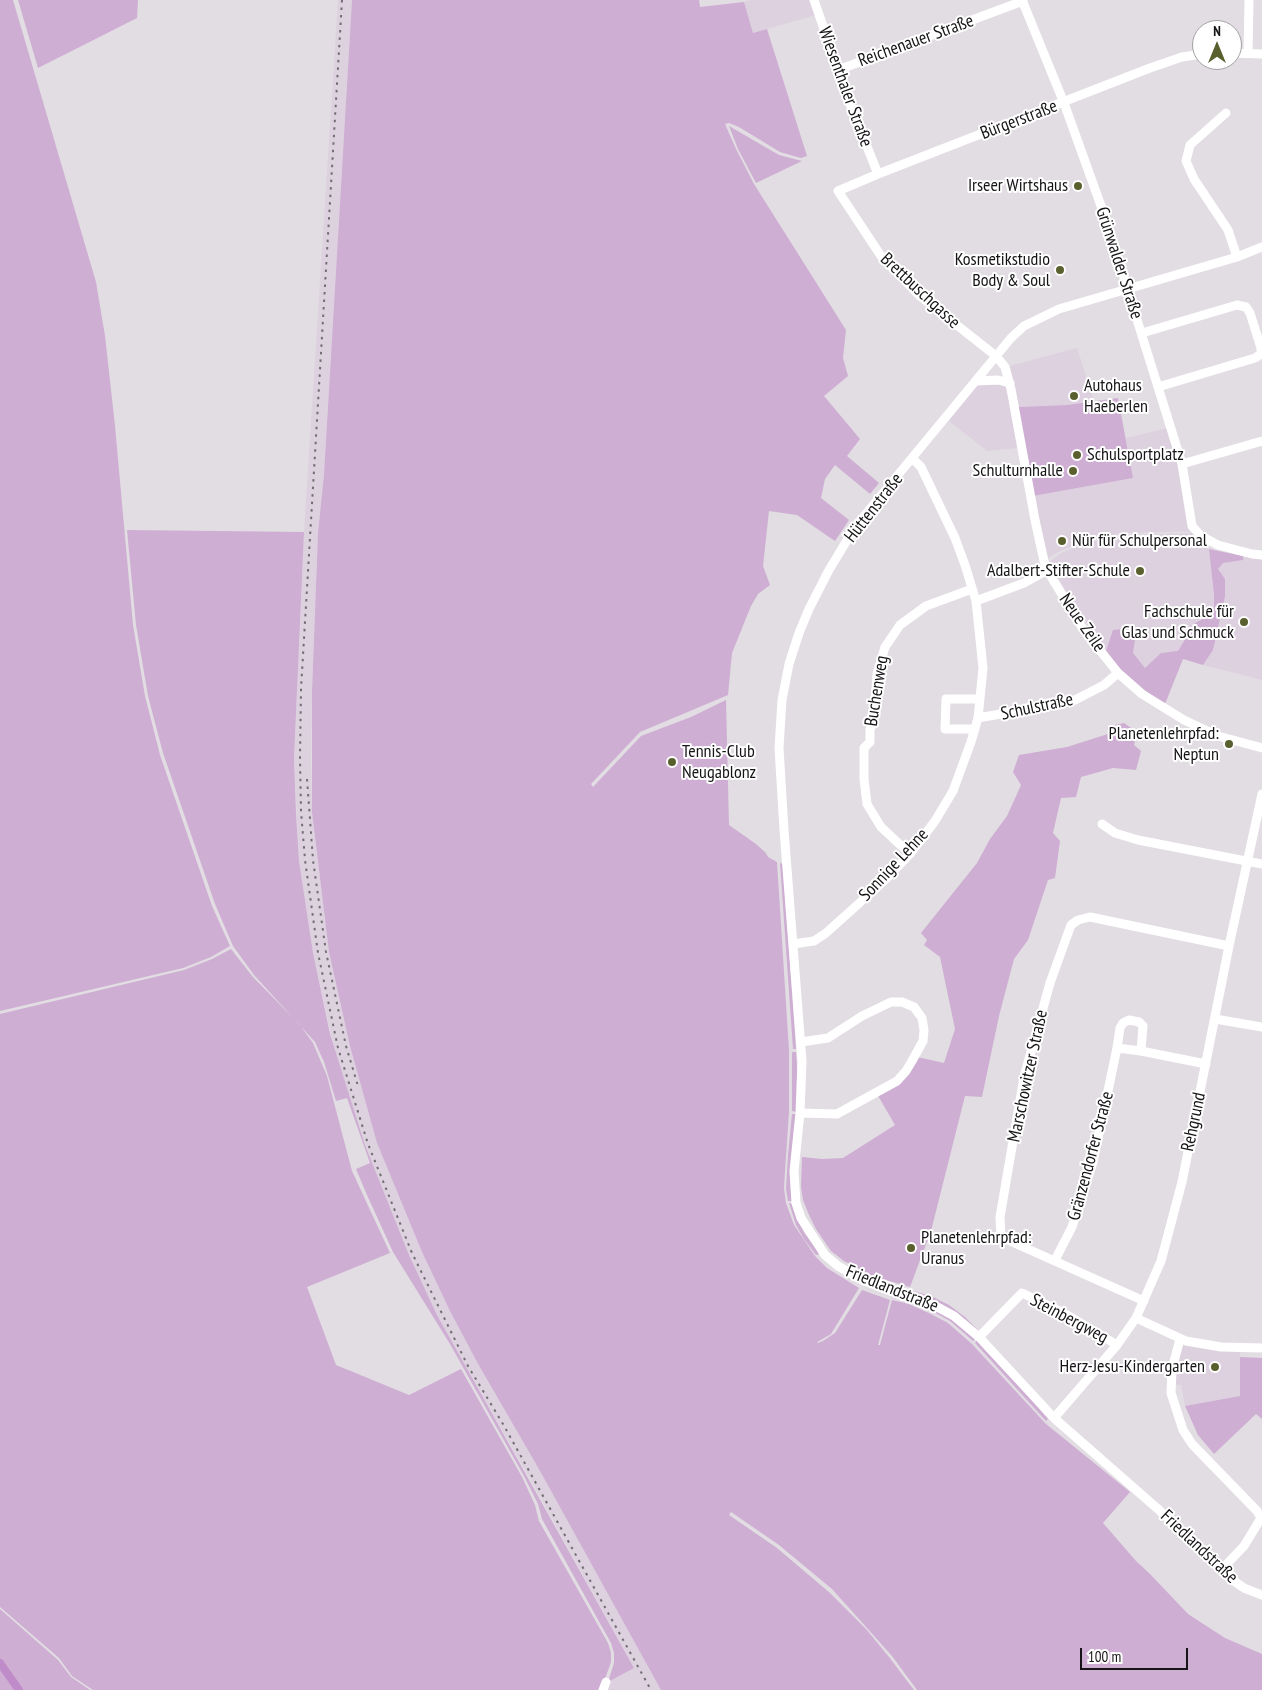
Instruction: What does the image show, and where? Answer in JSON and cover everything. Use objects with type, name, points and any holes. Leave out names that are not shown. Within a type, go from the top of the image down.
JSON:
[{"type":"street","name":"Wiesenthaler Straße","points":[[814,0],[838,70],[878,174]]},
{"type":"street","points":[[1248,54],[1249,0]]},
{"type":"street","name":"Reichenauer Straße","points":[[838,70],[1023,1]]},
{"type":"street","name":"Grünwalder Straße","points":[[1023,1],[1064,103],[1105,217],[1182,464],[1192,526],[1196,532],[1218,545],[1262,555]]},
{"type":"street","points":[[1242,54],[1262,54]]},
{"type":"street","name":"Bürgerstraße","points":[[838,192],[878,174],[1158,66],[1182,57],[1192,56]]},
{"type":"street","points":[[1226,113],[1190,144],[1186,161],[1194,178],[1228,230],[1237,257]]},
{"type":"street","name":"Brettbuschgasse","points":[[838,192],[881,256],[920,296],[996,356]]},
{"type":"street","name":"Hüttenstraße","points":[[793,944],[780,757],[781,707],[789,664],[809,609],[829,570],[856,527],[996,356],[1024,326],[1066,306],[1237,257],[1262,247]]},
{"type":"street","points":[[1142,333],[1237,305],[1246,307],[1250,312],[1256,330],[1261,354],[1255,358],[1158,387]]},
{"type":"street","name":"Neue Zeile","points":[[996,356],[1005,367],[1010,383],[1033,513],[1047,570],[1084,629],[1118,673],[1142,694],[1184,720],[1218,736],[1262,748]]},
{"type":"street","points":[[976,381],[998,380],[1010,383]]},
{"type":"street","points":[[1182,464],[1262,442]]},
{"type":"street","name":"Sonnige Lehne","points":[[793,944],[814,941],[826,933],[885,880],[910,854],[935,821],[953,791],[978,718],[983,668],[976,601],[955,538],[920,467],[913,459]]},
{"type":"street","points":[[976,601],[1024,583],[1047,570]]},
{"type":"street","name":"Buchenweg","points":[[910,854],[881,827],[867,804],[864,779],[864,748],[870,742],[870,729],[874,722],[876,674],[885,647],[900,625],[926,606],[972,589]]},
{"type":"street","name":"Schulstraße","points":[[978,718],[1073,701],[1104,685],[1118,673]]},
{"type":"street","points":[[975,729],[945,729],[946,699],[980,699]]},
{"type":"street","name":"Rehgrund","points":[[1054,1418],[1117,1345],[1136,1318],[1161,1261],[1177,1205],[1262,794]]},
{"type":"street","points":[[1102,824],[1115,833],[1138,840],[1262,864]]},
{"type":"street","name":"Marschowitzer Straße","points":[[1144,1300],[1001,1237],[1000,1217],[1024,1077],[1050,983],[1071,925],[1078,920],[1090,917],[1230,946]]},
{"type":"street","name":"Friedlandstraße","points":[[793,944],[802,1061],[800,1114],[794,1171],[796,1203],[801,1218],[825,1255],[838,1266],[864,1281],[922,1299],[954,1316],[979,1337],[1054,1418],[1114,1470],[1231,1579],[1244,1588],[1262,1594]]},
{"type":"street","points":[[800,1042],[828,1038],[862,1016],[891,1002],[902,1002],[914,1007],[922,1018],[924,1030],[923,1042],[906,1071],[896,1081],[837,1114],[800,1114]]},
{"type":"street","points":[[1215,1019],[1262,1027]]},
{"type":"street","name":"Gränzendorfer Straße","points":[[1055,1260],[1072,1227],[1093,1162],[1120,1028],[1123,1023],[1129,1020],[1139,1022],[1143,1026],[1141,1051]]},
{"type":"street","points":[[1117,1048],[1206,1064]]},
{"type":"street","name":"Steinbergweg","points":[[979,1337],[1022,1293],[1064,1313],[1117,1345]]},
{"type":"street","points":[[1136,1318],[1180,1339],[1221,1347],[1262,1348]]},
{"type":"street","points":[[1180,1339],[1172,1369],[1171,1393],[1183,1430],[1192,1444],[1257,1510],[1261,1518],[1244,1546],[1222,1569]]},
{"type":"shaded area","points":[[0,0],[13,0],[96,282],[105,336],[115,426],[133,625],[145,696],[160,755],[212,906],[230,946],[211,957],[183,968],[0,1011]]},
{"type":"shaded area","points":[[18,0],[138,0],[137,18],[38,68]]},
{"type":"shaded area","points":[[338,0],[352,0],[324,474],[318,533],[311,760],[312,812],[329,952],[350,1046],[377,1143],[422,1252],[477,1362],[540,1471],[661,1690],[605,1690],[607,1682],[634,1668],[528,1475],[465,1367],[437,1315],[409,1255],[365,1145],[334,1049],[313,953],[299,861],[294,758],[304,532]]},
{"type":"shaded area","points":[[352,0],[699,0],[700,7],[744,2],[753,33],[767,29],[807,156],[801,158],[780,152],[739,127],[729,123],[725,124],[754,184],[846,330],[843,358],[848,376],[824,396],[860,439],[847,456],[879,483],[870,494],[835,465],[825,479],[821,498],[849,520],[835,541],[797,515],[769,511],[763,566],[770,585],[758,594],[751,606],[732,653],[728,695],[640,732],[591,784],[593,787],[641,736],[691,717],[726,700],[729,825],[756,844],[768,857],[777,862],[789,1051],[789,1112],[784,1189],[786,1203],[794,1225],[815,1256],[827,1268],[859,1288],[831,1334],[817,1342],[823,1341],[835,1333],[862,1290],[890,1300],[878,1345],[880,1345],[892,1300],[909,1304],[948,1323],[972,1344],[1046,1424],[1130,1492],[1103,1523],[1136,1561],[1188,1614],[1225,1638],[1262,1654],[1262,1690],[917,1690],[892,1656],[832,1589],[779,1545],[731,1512],[729,1515],[777,1548],[830,1593],[866,1629],[914,1690],[661,1690],[540,1471],[477,1362],[422,1252],[377,1143],[350,1046],[329,952],[312,812],[312,692],[318,533],[324,474]]},
{"type":"shaded area","points":[[751,0],[812,0],[816,15],[753,33],[744,2]]},
{"type":"shaded area","points":[[729,126],[779,155],[802,161],[756,183],[738,149]]},
{"type":"shaded area","points":[[1077,348],[1094,401],[1067,405],[1018,407],[1010,366]]},
{"type":"shaded area","points":[[985,383],[1008,387],[1019,448],[987,451],[948,420],[976,386]]},
{"type":"shaded area","name":"Schulsportplatz","points":[[1118,398],[1133,478],[1033,496],[1018,407],[1067,405]]},
{"type":"shaded area","points":[[1168,428],[1179,464],[1193,531],[1127,533],[1095,538],[1062,550],[1048,558],[1033,496],[1133,478],[1126,438]]},
{"type":"shaded area","points":[[127,530],[304,532],[294,758],[296,813],[299,861],[313,953],[330,1034],[365,1145],[409,1255],[437,1315],[634,1668],[608,1682],[614,1663],[611,1643],[542,1519],[538,1504],[524,1476],[450,1344],[393,1252],[367,1195],[356,1169],[370,1163],[347,1098],[336,1101],[324,1062],[315,1042],[254,975],[233,946],[215,904],[163,753],[148,696],[136,625]]},
{"type":"shaded area","points":[[1195,533],[1199,537],[1199,542],[1209,549],[1214,613],[1195,623],[1178,652],[1161,653],[1145,669],[1133,653],[1136,634],[1106,651],[1076,608],[1049,562],[1063,552],[1094,541],[1128,535]]},
{"type":"shaded area","points":[[1209,549],[1243,556],[1243,560],[1223,563],[1218,569],[1225,579],[1225,596],[1213,650],[1203,665],[1183,659],[1165,704],[1144,691],[1121,670],[1106,651],[1113,630],[1123,629],[1136,633],[1133,653],[1145,668],[1161,653],[1178,651],[1195,623],[1214,613]]},
{"type":"shaded area","points":[[1243,556],[1262,558],[1262,680],[1203,665],[1213,650],[1218,569],[1223,563],[1243,560]]},
{"type":"shaded area","points":[[1124,723],[1137,732],[1134,745],[1141,751],[1136,770],[1113,768],[1081,777],[1076,797],[1061,798],[1053,833],[1060,841],[1055,878],[1048,880],[1028,940],[1014,959],[999,1016],[982,1097],[965,1096],[931,1231],[910,1287],[872,1276],[844,1261],[831,1251],[816,1229],[803,1200],[801,1187],[802,1157],[822,1159],[843,1158],[895,1125],[877,1094],[917,1057],[944,1063],[955,1029],[940,957],[924,945],[927,940],[921,933],[977,863],[990,839],[1007,816],[1021,785],[1013,772],[1019,755],[1067,747],[1108,734],[1107,727]]},
{"type":"shaded area","points":[[780,863],[783,864],[796,1049],[793,1049]]},
{"type":"shaded area","points":[[231,949],[253,977],[299,1024],[313,1043],[327,1076],[352,1171],[390,1253],[307,1287],[336,1365],[409,1395],[461,1369],[522,1477],[535,1505],[539,1521],[608,1643],[611,1662],[601,1690],[93,1690],[72,1676],[59,1658],[0,1607],[0,1014],[184,970]]},
{"type":"shaded area","points":[[792,1052],[796,1052],[798,1080],[796,1112],[792,1111]]},
{"type":"shaded area","points":[[792,1114],[796,1114],[790,1171],[792,1201],[788,1201],[786,1189]]},
{"type":"shaded area","points":[[789,1203],[792,1204],[805,1234],[820,1254],[816,1255],[804,1239],[796,1225]]},
{"type":"shaded area","points":[[895,1286],[931,1296],[949,1305],[980,1332],[941,1304],[916,1293],[895,1288]]},
{"type":"shaded area","points":[[894,1295],[927,1305],[952,1319],[976,1338],[973,1341],[950,1321],[910,1302],[893,1298]]},
{"type":"shaded area","points":[[977,1340],[999,1362],[1048,1419],[1046,1421],[975,1343]]},
{"type":"shaded area","points":[[1182,1343],[1240,1351],[1240,1396],[1185,1406],[1181,1385],[1174,1384],[1174,1370]]},
{"type":"shaded area","points":[[1240,1357],[1262,1358],[1262,1419],[1256,1414],[1214,1454],[1198,1435],[1185,1406],[1240,1396]]},
{"type":"shaded area","points":[[0,1609],[58,1660],[71,1677],[90,1690],[0,1690]]},
{"type":"waterway","points":[[0,1663],[19,1690]]},
{"type":"railway","points":[[342,0],[301,689],[301,811],[305,860],[318,953],[338,1048],[368,1144],[412,1253],[468,1366],[503,1424],[651,1690]]},
{"type":"railway","points":[[307,779],[313,860],[326,952],[346,1046],[358,1086]]},
{"type":"place","name":"Irseer Wirtshaus","points":[[1078,186]]},
{"type":"place","name":"Kosmetikstudio Body & Soul","points":[[1060,270]]},
{"type":"place","name":"Autohaus Haeberlen","points":[[1074,396]]},
{"type":"place","name":"Schulsportplatz","points":[[1077,455]]},
{"type":"place","name":"Schulturnhalle","points":[[1073,471]]},
{"type":"place","name":"Nür für Schulpersonal","points":[[1062,541]]},
{"type":"place","name":"Adalbert-Stifter-Schule","points":[[1140,571]]},
{"type":"place","name":"Fachschule für Glas und Schmuck","points":[[1244,622]]},
{"type":"place","name":"Planetenlehrpfad: Neptun","points":[[1229,744]]},
{"type":"place","name":"Tennis-Club Neugablonz","points":[[672,762]]},
{"type":"place","name":"Planetenlehrpfad: Uranus","points":[[911,1248]]},
{"type":"place","name":"Herz-Jesu-Kindergarten","points":[[1215,1367]]}]
